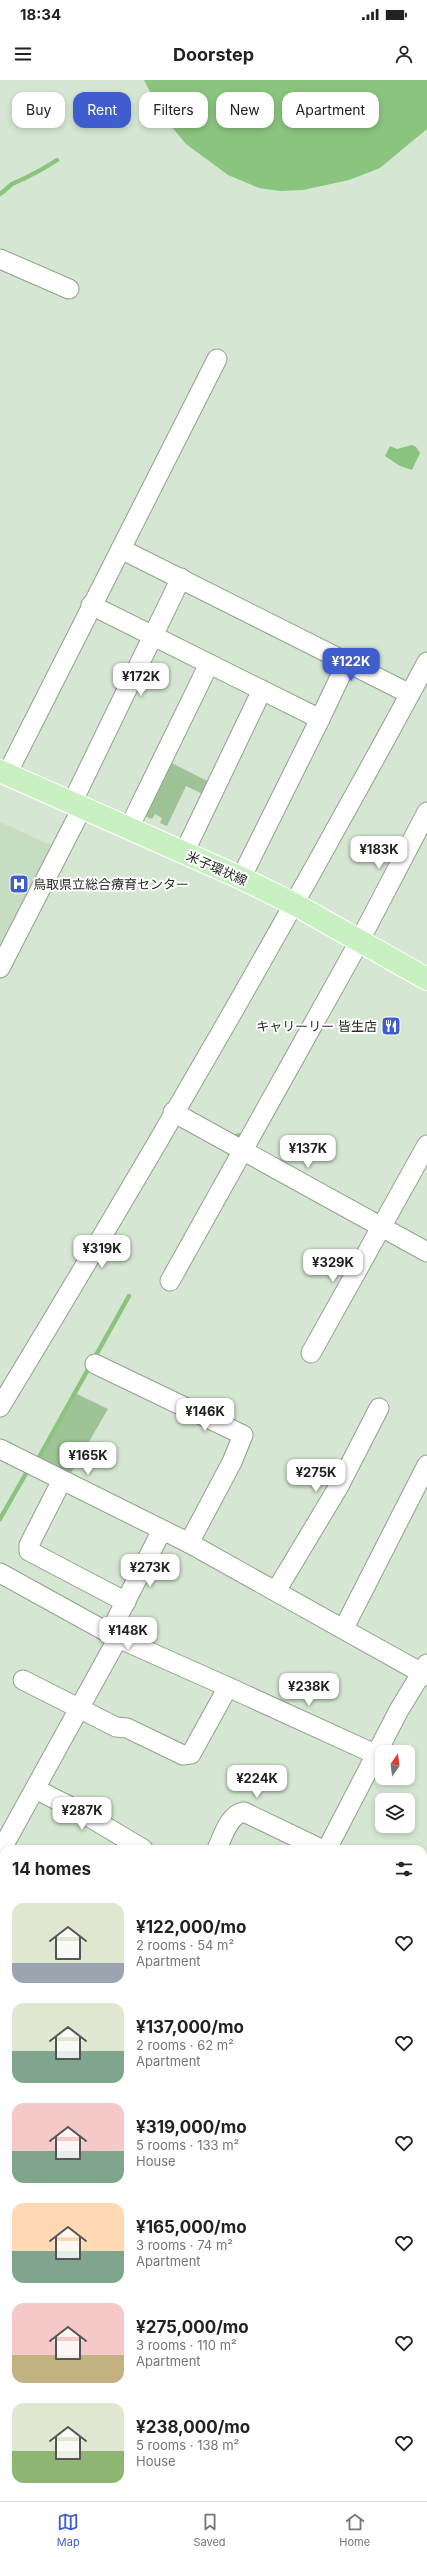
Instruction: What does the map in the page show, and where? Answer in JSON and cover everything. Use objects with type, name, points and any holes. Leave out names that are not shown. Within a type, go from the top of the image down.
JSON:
[{"type":"main road","name":"米子環状線","points":[[3,772],[240,878],[294,904],[427,979]]},
{"type":"street","points":[[0,260],[69,289]]},
{"type":"street","points":[[3,772],[121,549],[217,359]]},
{"type":"street","points":[[121,549],[182,578],[410,694]]},
{"type":"street","points":[[0,968],[182,578]]},
{"type":"street","points":[[91,605],[320,719]]},
{"type":"street","points":[[240,878],[347,662]]},
{"type":"street","points":[[0,1407],[89,1260],[294,904],[427,662]]},
{"type":"street","points":[[129,828],[209,664]]},
{"type":"street","points":[[184,853],[262,690]]},
{"type":"street","points":[[170,1282],[425,822]]},
{"type":"street","points":[[173,1112],[427,1252]]},
{"type":"street","points":[[311,1353],[427,1145]]},
{"type":"street","points":[[95,1364],[243,1435],[232,1462],[189,1543]]},
{"type":"street","points":[[276,1591],[339,1486],[379,1408]]},
{"type":"street","points":[[0,1449],[189,1543],[425,1671],[399,1710],[382,1745]]},
{"type":"street","points":[[344,1628],[427,1466]]},
{"type":"street","points":[[62,1480],[29,1544],[29,1551],[126,1602]]},
{"type":"street","points":[[4,1845],[79,1710],[114,1635],[126,1602],[162,1530]]},
{"type":"street","points":[[0,1573],[114,1635],[375,1754]]},
{"type":"street","points":[[23,1680],[79,1710],[116,1727],[127,1728],[183,1755],[188,1755],[194,1751],[228,1687]]},
{"type":"street","points":[[329,1845],[375,1759]]},
{"type":"street","points":[[35,1789],[81,1812],[136,1845]]},
{"type":"street","points":[[219,1845],[232,1819],[236,1814],[244,1812],[313,1845]]},
{"type":"shaded area","points":[[144,80],[427,80],[427,129],[380,168],[349,180],[303,190],[280,191],[259,188],[228,175],[186,144],[173,128],[208,128],[208,92],[150,92]]},
{"type":"shaded area","points":[[412,445],[416,447],[420,453],[412,470],[400,466],[385,456],[390,446],[397,449]]},
{"type":"shaded area","points":[[166,760],[213,784],[207,796],[186,786],[167,826],[160,823],[162,818],[155,814],[152,819],[140,814]]},
{"type":"shaded area","name":"鳥取県立総合療育センター","points":[[0,822],[57,848],[0,959]]},
{"type":"shaded area","points":[[75,1393],[108,1409],[69,1476],[39,1461]]},
{"type":"waterway","points":[[0,194],[12,184],[57,160]]},
{"type":"waterway","points":[[231,1137],[242,1135]]},
{"type":"waterway","points":[[38,1459],[129,1296]]},
{"type":"waterway","points":[[0,1519],[28,1470]]},
{"type":"place","name":"鳥取県立総合療育センター","points":[[19,884]]},
{"type":"place","name":"キャリーリー 皆生店","points":[[391,1026]]}]
